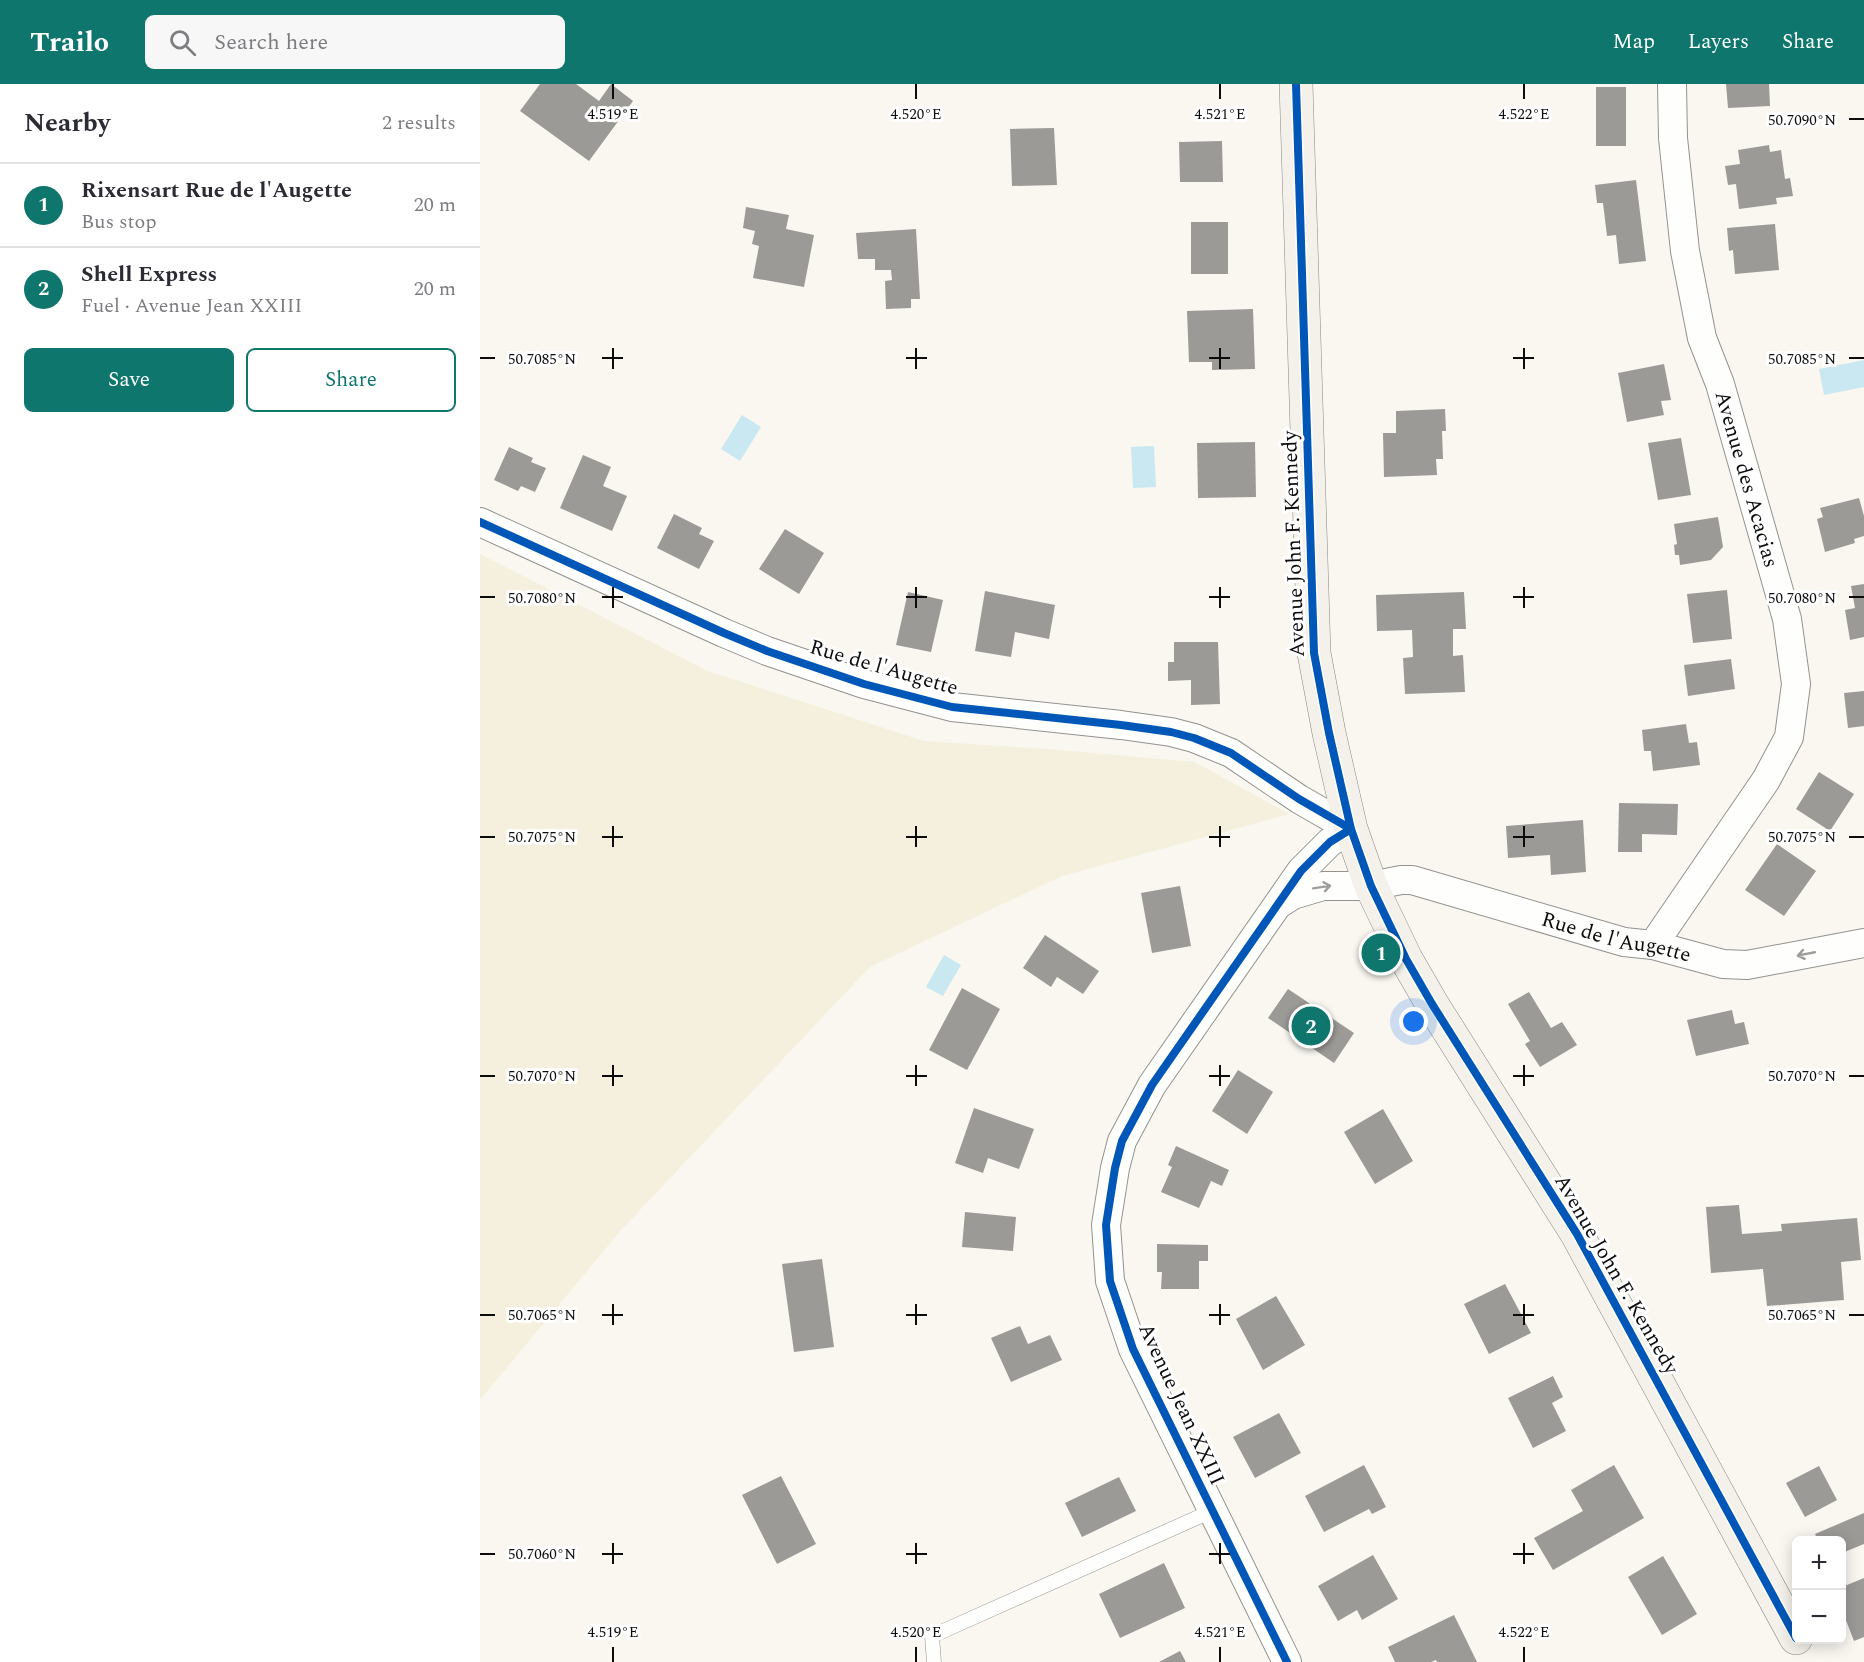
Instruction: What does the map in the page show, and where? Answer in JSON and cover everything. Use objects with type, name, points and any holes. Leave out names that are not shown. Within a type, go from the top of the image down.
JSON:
[{"type":"main road","name":"Avenue John F. Kennedy","points":[[1296,84],[1314,653],[1351,829],[1371,886],[1406,959],[1577,1234],[1792,1630]]},
{"type":"main road","name":"Avenue John F. Kennedy","points":[[1800,1644],[1810,1662]]},
{"type":"street","name":"Avenue des Acacias","points":[[1653,945],[1766,780],[1789,737],[1796,684],[1787,620],[1720,384],[1700,327],[1685,251],[1673,138],[1672,84]]},
{"type":"street","name":"Rue de l'Augette","points":[[480,522],[724,633],[767,651],[864,684],[952,707],[1121,725],[1171,732],[1194,738],[1231,753],[1299,799],[1351,829]]},
{"type":"street","name":"Avenue Jean XXIII","points":[[1287,1662],[1132,1350],[1110,1281],[1106,1225],[1115,1168],[1122,1141],[1152,1085],[1301,871],[1330,842],[1351,829]]},
{"type":"street","name":"Rue de l'Augette","points":[[1371,886],[1412,880],[1624,942],[1653,945],[1723,964],[1747,965],[1864,943]]},
{"type":"street","name":"Avenue Jean XXIII","points":[[1278,905],[1293,895],[1323,886],[1371,886]]},
{"type":"lane","points":[[934,1662],[932,1636],[1212,1511]]},
{"type":"shaded area","points":[[480,554],[708,671],[924,741],[1195,762],[1289,814],[1062,876],[870,967],[622,1229],[480,1400]]},
{"type":"water","points":[[1864,360],[1864,387],[1824,395],[1819,369]]},
{"type":"water","points":[[742,415],[761,427],[740,461],[721,449]]},
{"type":"water","points":[[1154,446],[1156,487],[1133,488],[1131,447]]},
{"type":"water","points":[[944,955],[961,965],[943,996],[926,987]]},
{"type":"building","points":[[540,84],[576,84],[599,101],[611,84],[633,101],[589,161],[520,111]]},
{"type":"building","points":[[1726,84],[1769,84],[1770,106],[1728,108]]},
{"type":"building","points":[[1596,87],[1626,87],[1626,146],[1596,146]]},
{"type":"building","points":[[1054,128],[1057,185],[1012,186],[1010,129]]},
{"type":"building","points":[[1222,141],[1223,182],[1180,182],[1179,142]]},
{"type":"building","points":[[1769,145],[1770,152],[1781,150],[1785,179],[1790,178],[1793,196],[1776,198],[1777,204],[1739,209],[1736,184],[1728,185],[1725,166],[1740,164],[1738,150]]},
{"type":"building","points":[[1636,180],[1646,261],[1619,264],[1616,235],[1607,236],[1603,203],[1597,203],[1595,185]]},
{"type":"building","points":[[746,207],[789,215],[786,229],[814,235],[804,287],[753,278],[759,246],[752,244],[755,231],[743,228]]},
{"type":"building","points":[[1191,222],[1228,222],[1228,274],[1191,274]]},
{"type":"building","points":[[1775,224],[1779,270],[1735,274],[1733,250],[1729,251],[1727,228]]},
{"type":"building","points":[[916,229],[920,299],[911,299],[911,308],[886,309],[885,281],[892,280],[891,270],[875,270],[875,259],[858,259],[856,233]]},
{"type":"building","points":[[1253,309],[1255,369],[1212,370],[1212,362],[1189,362],[1187,311]]},
{"type":"building","points":[[1664,364],[1671,400],[1661,401],[1664,415],[1627,422],[1618,373]]},
{"type":"building","points":[[1445,409],[1446,431],[1442,431],[1443,459],[1436,459],[1437,475],[1384,477],[1383,433],[1396,433],[1396,411]]},
{"type":"building","points":[[1681,438],[1691,495],[1658,500],[1648,443]]},
{"type":"building","points":[[1255,442],[1256,497],[1198,498],[1197,443]]},
{"type":"building","points":[[509,447],[533,458],[531,462],[546,468],[535,492],[521,486],[518,491],[494,480]]},
{"type":"building","points":[[583,455],[611,467],[603,486],[627,496],[612,531],[560,508]]},
{"type":"building","points":[[1859,498],[1864,516],[1864,536],[1854,539],[1855,543],[1825,552],[1817,519],[1823,517],[1820,508]]},
{"type":"building","points":[[674,514],[702,528],[699,534],[714,541],[699,569],[657,548]]},
{"type":"building","points":[[1718,517],[1723,547],[1711,560],[1680,565],[1679,555],[1675,555],[1674,545],[1677,544],[1674,524]]},
{"type":"building","points":[[785,529],[824,553],[799,594],[759,569]]},
{"type":"building","points":[[1864,584],[1864,637],[1850,640],[1845,610],[1855,608],[1851,586]]},
{"type":"building","points":[[1727,590],[1732,639],[1693,643],[1687,594]]},
{"type":"building","points":[[985,591],[1055,605],[1049,639],[1015,632],[1011,657],[975,651]]},
{"type":"building","points":[[908,592],[943,600],[931,652],[896,645]]},
{"type":"building","points":[[1464,592],[1466,629],[1453,629],[1453,656],[1463,655],[1465,692],[1405,694],[1403,658],[1413,657],[1412,630],[1377,631],[1376,595]]},
{"type":"building","points":[[1174,642],[1218,642],[1220,704],[1191,705],[1191,680],[1168,681],[1168,662],[1174,662]]},
{"type":"building","points":[[1731,659],[1735,689],[1688,696],[1684,665]]},
{"type":"building","points":[[1864,691],[1864,726],[1848,728],[1844,693]]},
{"type":"building","points":[[1686,724],[1689,743],[1697,742],[1700,765],[1653,771],[1651,751],[1644,751],[1642,730]]},
{"type":"building","points":[[1819,772],[1854,794],[1830,831],[1796,809]]},
{"type":"building","points":[[1619,803],[1678,804],[1677,835],[1642,834],[1642,852],[1618,852]]},
{"type":"building","points":[[1583,820],[1586,872],[1551,875],[1550,855],[1508,858],[1506,826]]},
{"type":"building","points":[[1777,844],[1816,871],[1784,916],[1745,890]]},
{"type":"building","points":[[1180,886],[1191,946],[1152,953],[1141,893]]},
{"type":"building","points":[[1045,935],[1099,971],[1083,994],[1057,977],[1051,987],[1023,968]]},
{"type":"building","points":[[962,988],[1000,1009],[967,1070],[929,1050]]},
{"type":"building","points":[[1288,989],[1354,1033],[1334,1063],[1268,1018]]},
{"type":"building","points":[[1529,992],[1551,1028],[1562,1022],[1577,1045],[1540,1067],[1525,1044],[1530,1041],[1508,1004]]},
{"type":"building","points":[[1732,1010],[1735,1024],[1744,1022],[1749,1044],[1696,1056],[1687,1020]]},
{"type":"building","points":[[1238,1070],[1273,1092],[1247,1134],[1212,1111]]},
{"type":"building","points":[[974,1108],[1034,1129],[1019,1169],[988,1158],[983,1173],[955,1163]]},
{"type":"building","points":[[1383,1109],[1413,1161],[1375,1184],[1344,1132]]},
{"type":"building","points":[[1176,1146],[1229,1170],[1222,1186],[1211,1181],[1199,1208],[1161,1192],[1172,1167],[1168,1165]]},
{"type":"building","points":[[1739,1205],[1742,1234],[1782,1231],[1781,1224],[1857,1218],[1861,1260],[1841,1262],[1844,1300],[1767,1306],[1763,1269],[1711,1273],[1706,1207]]},
{"type":"building","points":[[965,1212],[1016,1217],[1013,1251],[962,1247]]},
{"type":"building","points":[[1157,1244],[1208,1245],[1208,1261],[1199,1261],[1199,1289],[1161,1289],[1162,1272],[1157,1272]]},
{"type":"building","points":[[822,1259],[834,1347],[794,1352],[782,1264]]},
{"type":"building","points":[[1505,1284],[1531,1333],[1489,1354],[1464,1304]]},
{"type":"building","points":[[1276,1296],[1305,1345],[1263,1370],[1236,1319]]},
{"type":"building","points":[[1020,1326],[1028,1344],[1050,1335],[1062,1360],[1011,1382],[991,1338]]},
{"type":"building","points":[[1553,1376],[1563,1397],[1552,1403],[1566,1431],[1533,1448],[1508,1398]]},
{"type":"building","points":[[1279,1413],[1301,1453],[1255,1478],[1233,1437]]},
{"type":"building","points":[[1364,1465],[1386,1507],[1372,1514],[1369,1509],[1324,1532],[1305,1496]]},
{"type":"building","points":[[1614,1465],[1644,1518],[1553,1570],[1534,1538],[1583,1511],[1571,1490]]},
{"type":"building","points":[[1819,1466],[1837,1500],[1805,1517],[1786,1483]]},
{"type":"building","points":[[781,1476],[816,1544],[777,1564],[742,1495]]},
{"type":"building","points":[[1119,1477],[1136,1511],[1082,1537],[1065,1503]]},
{"type":"building","points":[[1864,1513],[1864,1544],[1846,1551],[1846,1536],[1816,1536],[1815,1534]]},
{"type":"building","points":[[1373,1555],[1398,1599],[1362,1620],[1357,1610],[1338,1621],[1318,1586]]},
{"type":"building","points":[[1663,1556],[1697,1614],[1662,1635],[1628,1577]]},
{"type":"building","points":[[1164,1563],[1185,1608],[1120,1638],[1099,1594]]},
{"type":"building","points":[[1864,1578],[1864,1637],[1854,1641],[1846,1620],[1846,1585]]},
{"type":"building","points":[[1454,1615],[1477,1662],[1437,1662],[1436,1660],[1395,1662],[1388,1647]]},
{"type":"building","points":[[1180,1651],[1186,1662],[1159,1662]]},
{"type":"cycle path","points":[[1296,84],[1314,653],[1351,829],[1371,886],[1406,959],[1577,1234],[1792,1631]]},
{"type":"cycle path","points":[[480,522],[724,633],[767,651],[864,684],[952,707],[1121,725],[1171,732],[1194,738],[1231,753],[1299,799],[1351,829]]},
{"type":"cycle path","points":[[1287,1662],[1133,1349],[1110,1281],[1106,1225],[1115,1168],[1122,1141],[1152,1085],[1301,871],[1330,842],[1351,829]]},
{"type":"place","name":"Rixensart Rue de l'Augette","points":[[1381,953]]},
{"type":"place","name":"Shell Express","points":[[1311,1026]]}]
